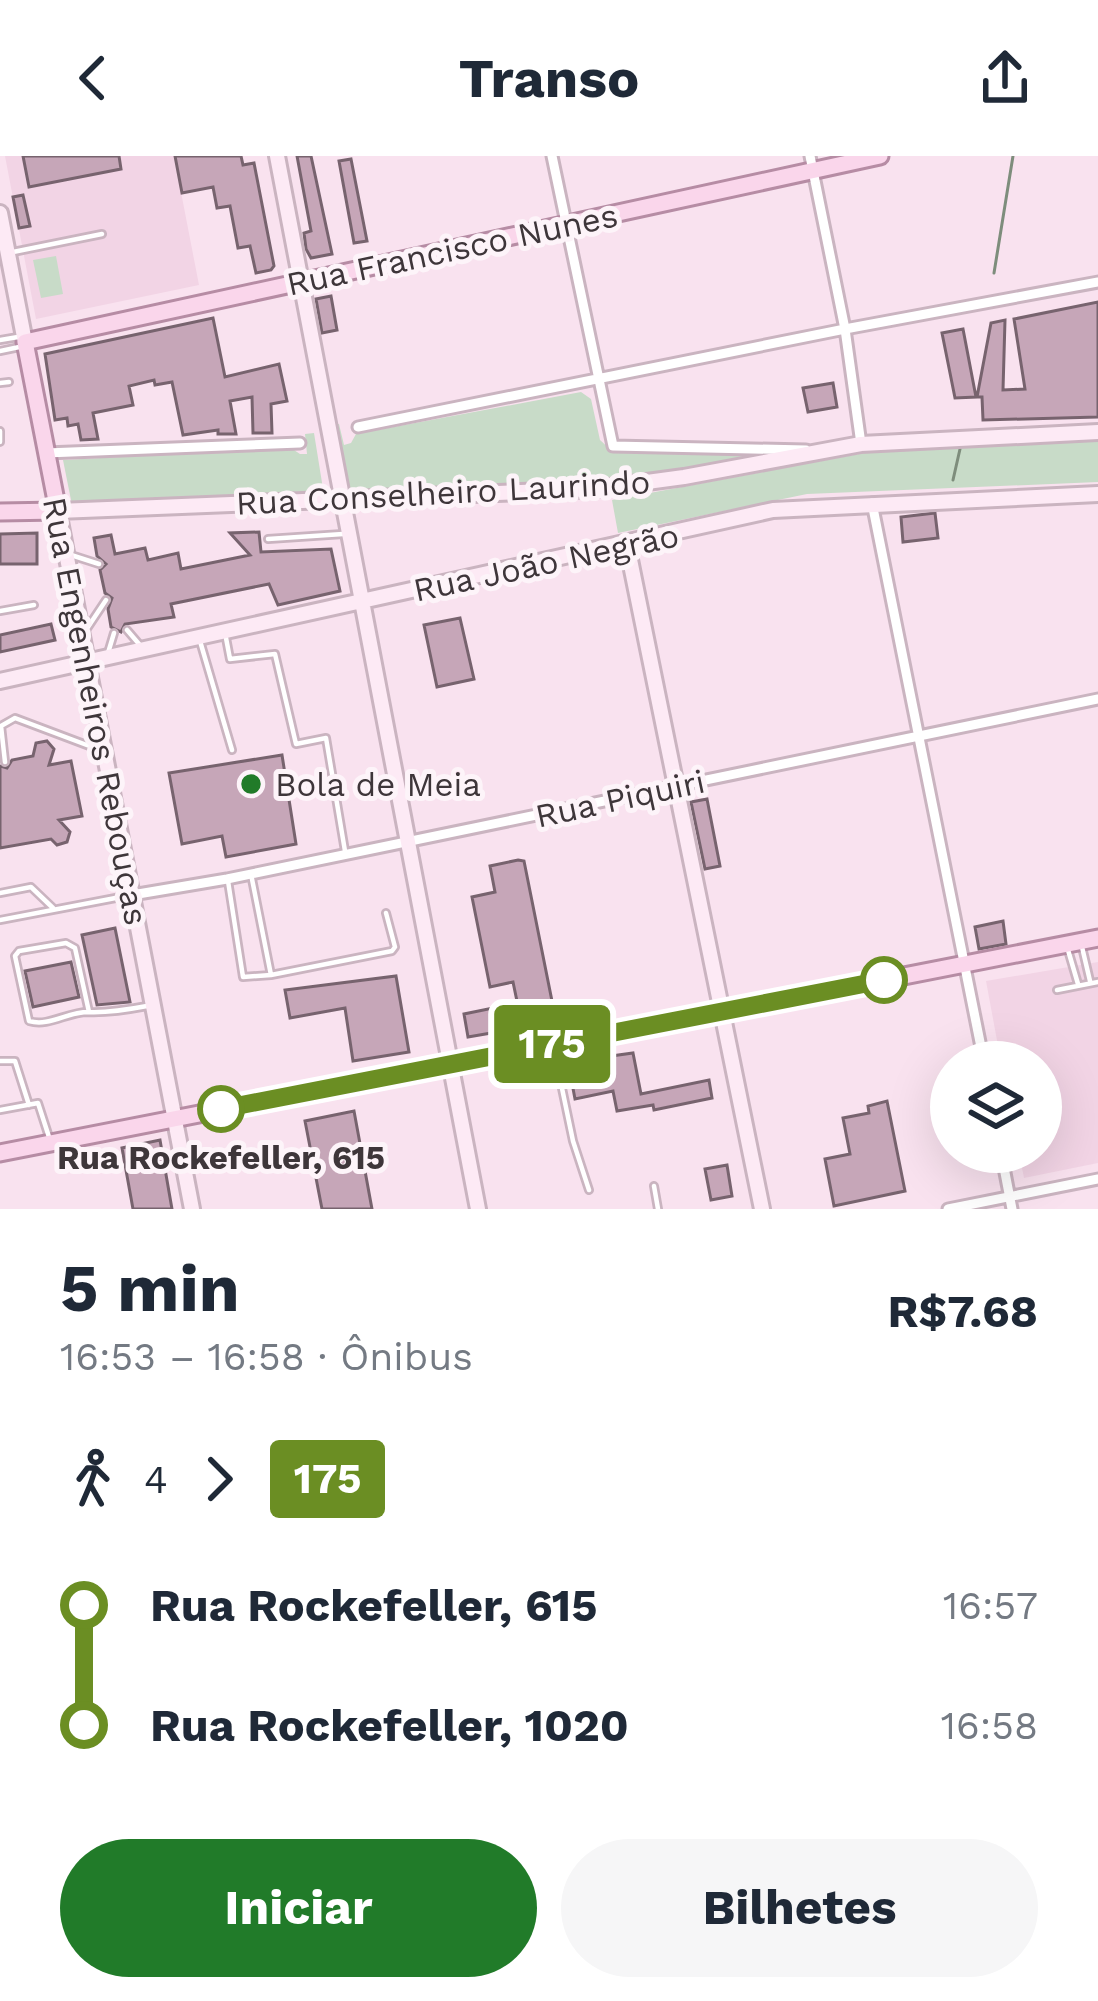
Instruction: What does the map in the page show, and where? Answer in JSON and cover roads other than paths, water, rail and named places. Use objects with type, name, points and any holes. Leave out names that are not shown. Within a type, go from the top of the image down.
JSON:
[{"type":"main road","points":[[277,156],[478,1209]]},
{"type":"main road","name":"Rua Francisco Nunes","points":[[25,341],[565,224],[811,163],[880,156]]},
{"type":"main road","name":"Rua Engenheiros Rebouças","points":[[0,214],[192,1209]]},
{"type":"main road","name":"Rua Conselheiro Laurindo","points":[[0,512],[596,489],[861,444],[1098,431]]},
{"type":"main road","name":"Rua João Negrão","points":[[0,681],[773,510],[1098,494]]},
{"type":"main road","points":[[627,544],[762,1209]]},
{"type":"main road","points":[[0,1153],[1082,941]]},
{"type":"street","points":[[552,156],[613,446],[823,450]]},
{"type":"street","points":[[811,163],[861,444]]},
{"type":"street","points":[[358,427],[844,328],[1098,283]]},
{"type":"street","points":[[46,452],[300,443]]},
{"type":"street","points":[[872,503],[979,1041]]},
{"type":"street","name":"Rua Piquiri","points":[[132,895],[1098,699]]},
{"type":"street","points":[[1005,1173],[1011,1203]]},
{"type":"street","points":[[948,1209],[1011,1203],[1098,1179]]},
{"type":"lane","points":[[8,253],[102,234]]},
{"type":"lane","points":[[0,340],[25,341]]},
{"type":"lane","points":[[0,351],[25,341]]},
{"type":"lane","points":[[0,383],[9,382]]},
{"type":"lane","points":[[0,431],[0,442]]},
{"type":"lane","points":[[268,539],[349,533]]},
{"type":"lane","points":[[66,553],[99,564]]},
{"type":"lane","points":[[82,637],[106,600]]},
{"type":"lane","points":[[0,611],[34,605]]},
{"type":"lane","points":[[127,630],[144,650]]},
{"type":"lane","points":[[225,632],[230,659],[275,654],[296,744],[326,739],[346,854]]},
{"type":"lane","points":[[106,658],[115,633]]},
{"type":"lane","points":[[199,638],[232,750]]},
{"type":"lane","points":[[5,762],[1,725],[15,718],[104,751]]},
{"type":"lane","points":[[250,874],[271,975]]},
{"type":"lane","points":[[227,879],[243,977],[392,951],[386,913]]},
{"type":"lane","points":[[0,893],[31,887],[53,908]]},
{"type":"lane","name":"Rua Piquiri","points":[[0,920],[132,895]]},
{"type":"lane","points":[[1057,990],[1094,982],[1082,941]]},
{"type":"lane","points":[[1078,984],[1082,941]]},
{"type":"lane","points":[[88,1012],[75,948],[66,943],[19,951],[15,956],[29,1021],[38,1024],[88,1012],[100,1016],[153,1004]]},
{"type":"lane","points":[[553,1044],[573,1141],[589,1190]]},
{"type":"lane","points":[[0,1061],[15,1061],[29,1105]]},
{"type":"lane","points":[[0,1110],[38,1103],[50,1143]]},
{"type":"lane","points":[[654,1186],[658,1209]]},
{"type":"waterway","points":[[994,273],[1013,156]]},
{"type":"waterway","points":[[953,480],[960,449]]},
{"type":"place","name":"Bola de Meia","points":[[251,784]]},
{"type":"place","name":"Rua Rockefeller, 615","points":[[221,1109]]}]
